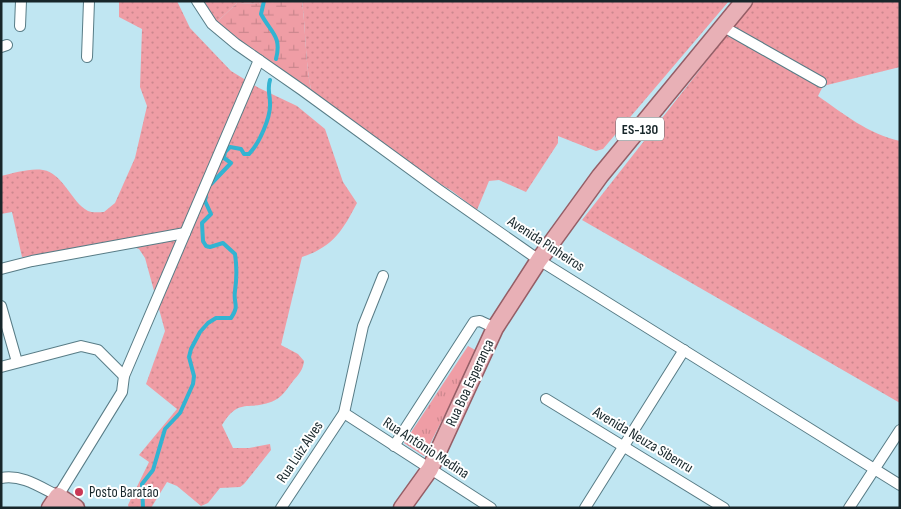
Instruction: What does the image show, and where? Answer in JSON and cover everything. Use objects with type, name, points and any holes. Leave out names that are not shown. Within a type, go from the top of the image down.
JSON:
[{"type":"main road","name":"ES-130","points":[[539,260],[600,176],[653,114],[744,1]]},
{"type":"main road","name":"Rua Boa Esperança","points":[[402,508],[430,469],[495,328],[539,260]]},
{"type":"main road","points":[[54,502],[76,508]]},
{"type":"street","points":[[20,26],[21,1]]},
{"type":"street","points":[[87,57],[89,1]]},
{"type":"street","name":"Avenida Pinheiros","points":[[198,1],[212,24],[259,60],[438,190],[539,260],[900,485]]},
{"type":"street","points":[[722,26],[821,82]]},
{"type":"street","points":[[1,478],[21,478],[54,502],[122,392],[124,376],[259,60]]},
{"type":"street","points":[[1,269],[32,261],[185,233]]},
{"type":"street","points":[[344,414],[363,326],[383,276]]},
{"type":"street","points":[[1,306],[17,362]]},
{"type":"street","points":[[394,446],[474,322],[480,321],[495,328]]},
{"type":"street","points":[[1,367],[81,346],[98,350],[124,376]]},
{"type":"street","points":[[585,508],[684,350]]},
{"type":"street","name":"Avenida Neuza Sibenru","points":[[546,399],[724,508]]},
{"type":"street","name":"Rua Antônio Medina","points":[[344,414],[491,508]]},
{"type":"street","name":"Rua Luiz Alves","points":[[281,508],[344,414]]},
{"type":"street","points":[[849,508],[900,430]]},
{"type":"green space","points":[[119,1],[177,1],[190,28],[231,71],[259,88],[297,106],[325,129],[343,182],[357,203],[342,229],[329,243],[313,253],[302,257],[281,345],[298,354],[304,361],[300,372],[278,398],[271,402],[239,408],[228,416],[222,425],[233,448],[249,448],[270,444],[271,450],[244,484],[240,487],[220,488],[208,503],[201,506],[177,486],[167,482],[151,508],[129,508],[128,505],[149,462],[139,455],[177,409],[146,384],[165,331],[145,258],[139,249],[131,246],[22,257],[12,212],[1,214],[1,176],[22,171],[43,170],[50,172],[62,182],[82,207],[88,211],[104,212],[115,203],[135,158],[147,106],[140,87],[142,29],[119,17]]},
{"type":"green space","points":[[203,1],[261,1],[259,4],[237,3],[217,22],[207,13]]},
{"type":"green space","points":[[261,1],[302,1],[311,90],[299,81],[270,72],[217,22],[237,3],[259,4]]},
{"type":"green space","points":[[302,1],[729,1],[603,149],[596,151],[558,136],[558,143],[526,192],[499,180],[489,181],[477,210],[452,191],[395,157],[311,90]]},
{"type":"green space","points":[[749,1],[900,1],[900,67],[823,86],[818,96],[877,134],[900,141],[900,403],[582,220],[728,34]]},
{"type":"green space","points":[[468,346],[477,351],[424,456],[404,443]]},
{"type":"waterway","points":[[264,1],[261,14],[277,40],[276,59]]},
{"type":"waterway","points":[[211,184],[231,163],[224,158],[225,152],[230,147],[241,149],[244,154],[249,154],[257,144],[269,115],[270,80]]},
{"type":"waterway","points":[[143,508],[142,484],[153,470],[165,429],[180,413],[193,384],[194,376],[189,357],[191,349],[200,332],[208,323],[216,318],[231,318],[235,310],[235,254],[223,243],[210,247],[206,246],[203,241],[202,223],[211,214],[205,201],[206,195]]},
{"type":"place","name":"Posto Baratão","points":[[79,492]]}]
